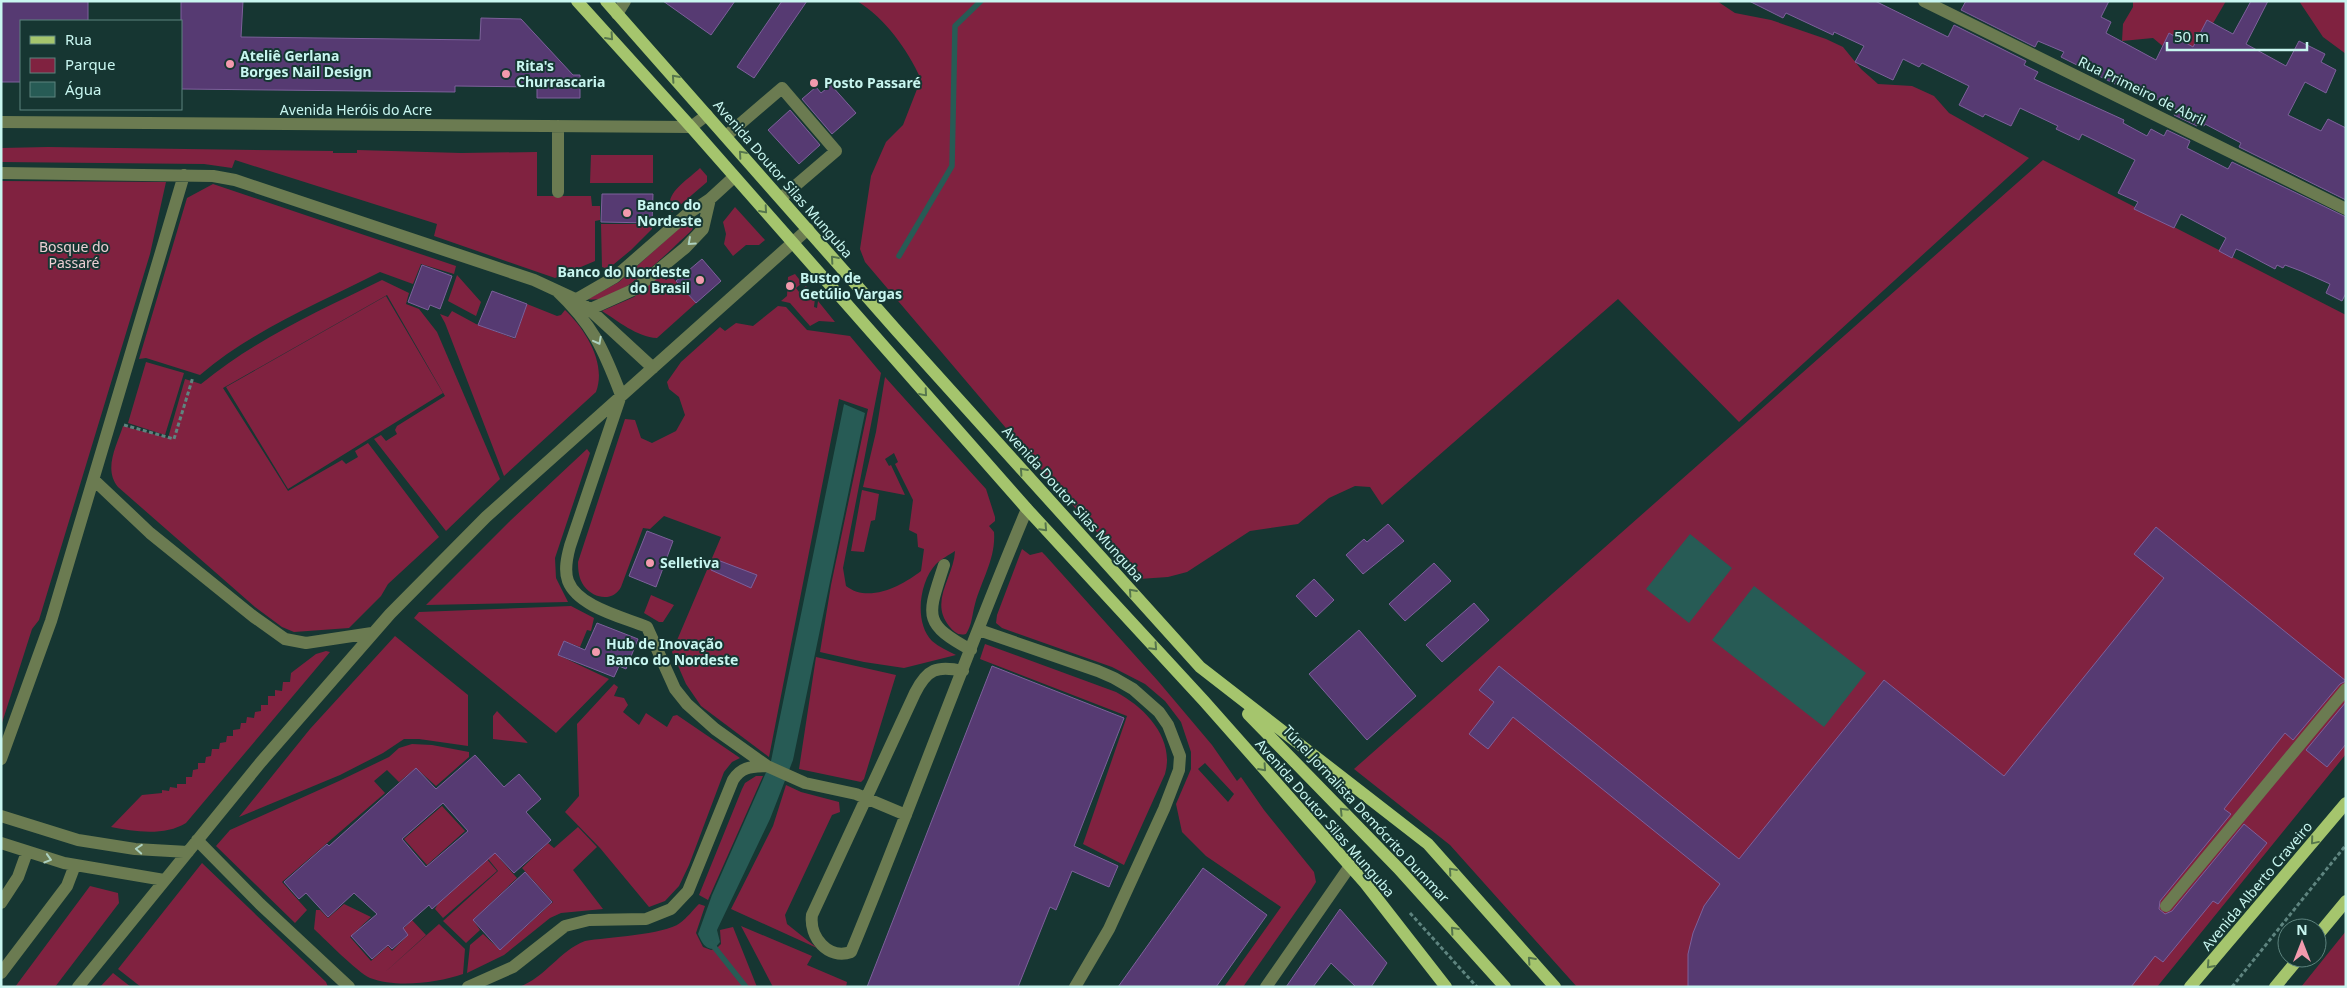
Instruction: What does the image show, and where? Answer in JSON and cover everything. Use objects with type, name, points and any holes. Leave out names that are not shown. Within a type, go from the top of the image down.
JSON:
[{"type":"main road","name":"Avenida Doutor Silas Munguba","points":[[577,1],[691,127],[1027,509],[1199,696],[1350,866],[1446,987]]},
{"type":"main road","name":"Avenida Doutor Silas Munguba","points":[[606,1],[877,309],[1200,667],[1428,844],[1554,987]]},
{"type":"main road","name":"Túnel Jornalista Demócrito Dummar","points":[[1200,667],[1269,734],[1398,868],[1505,987]]},
{"type":"main road","name":"Avenida Alberto Craveiro","points":[[2190,987],[2346,803]]},
{"type":"main road","points":[[2327,924],[2346,900]]},
{"type":"main road","points":[[2275,987],[2290,968]]},
{"type":"street","points":[[617,14],[625,1]]},
{"type":"street","name":"Rua Primeiro de Abril","points":[[1924,1],[2346,209]]},
{"type":"street","points":[[726,136],[782,88],[836,151],[781,198]]},
{"type":"street","points":[[691,127],[707,115]]},
{"type":"street","name":"Avenida Heróis do Acre","points":[[1,122],[691,127]]},
{"type":"street","points":[[558,126],[558,192]]},
{"type":"street","points":[[1,173],[184,175],[213,176],[235,180],[526,278],[556,290],[653,368]]},
{"type":"street","points":[[1,759],[51,621],[184,175]]},
{"type":"street","points":[[572,301],[615,277],[686,215],[710,199],[734,177]]},
{"type":"street","points":[[585,312],[617,299],[635,289],[699,235],[704,229],[710,199]]},
{"type":"street","points":[[78,987],[196,840],[372,633],[486,517],[808,229]]},
{"type":"street","points":[[585,312],[621,395],[570,546],[567,559],[568,580],[575,592],[586,602],[647,627],[675,689],[687,704],[715,729],[767,766],[805,783],[868,798],[906,815]]},
{"type":"street","points":[[94,480],[150,532],[261,623],[285,638],[306,642],[372,633]]},
{"type":"street","points":[[963,670],[935,670],[923,677],[812,915],[811,930],[819,943],[832,952],[844,954],[851,952],[1027,509]]},
{"type":"street","points":[[944,565],[932,602],[934,621],[942,633],[971,650]]},
{"type":"street","points":[[979,630],[1098,671],[1127,685],[1150,702],[1164,719],[1180,756],[1177,779],[1109,929],[1075,987]]},
{"type":"street","points":[[2166,906],[2346,689]]},
{"type":"street","points":[[468,987],[513,967],[565,926],[589,920],[646,919],[671,908],[688,891],[733,780],[739,772],[747,767],[767,766]]},
{"type":"street","points":[[1,816],[78,840],[135,848],[188,852]]},
{"type":"street","points":[[196,840],[349,987]]},
{"type":"street","points":[[1,843],[74,865],[164,880]]},
{"type":"street","points":[[1,903],[18,877],[27,852]]},
{"type":"street","points":[[1,973],[67,886],[74,865]]},
{"type":"street","points":[[1266,987],[1350,866]]},
{"type":"path","points":[[126,416],[123,424],[174,439],[192,377]]},
{"type":"path","points":[[2232,987],[2346,845]]},
{"type":"green space","points":[[857,1],[1717,1],[1735,13],[1771,20],[1826,39],[1843,47],[1861,69],[1878,84],[1912,86],[1934,96],[1949,113],[2029,158],[1739,422],[1618,299],[1382,505],[1370,487],[1355,486],[1329,498],[1298,524],[1250,531],[1187,572],[1168,577],[1139,579],[1051,481],[865,262],[860,249],[871,176],[886,142],[903,125],[921,79],[895,36],[868,8]]},
{"type":"green space","points":[[2133,1],[2226,1],[2191,61],[2177,58],[2153,38],[2122,41],[2123,24],[2133,7]]},
{"type":"green space","points":[[2299,1],[2346,1],[2346,54],[2323,37]]},
{"type":"green space","points":[[1,148],[333,151],[333,153],[357,153],[357,150],[461,153],[537,152],[537,196],[591,196],[592,206],[600,206],[600,220],[595,221],[595,261],[555,278],[434,236],[437,224],[235,160],[232,168],[204,164],[1,162]]},
{"type":"green space","points":[[591,155],[653,155],[653,183],[590,183]]},
{"type":"green space","points":[[2043,160],[2346,315],[2346,754],[2157,987],[1577,987],[1450,845],[1354,769]]},
{"type":"green space","points":[[700,168],[707,176],[707,182],[672,212],[670,199],[673,193]]},
{"type":"green space","name":"Bosque do Passaré","points":[[1,181],[166,182],[150,254],[39,620],[32,629],[1,726]]},
{"type":"green space","points":[[213,184],[456,266],[454,274],[421,264],[413,284],[380,272],[264,331],[220,359],[200,375],[146,358],[139,359],[187,198]]},
{"type":"green space","points":[[735,207],[765,240],[759,245],[746,245],[733,256],[724,244],[726,234],[723,222]]},
{"type":"green space","points":[[693,216],[694,225],[692,230],[643,274],[614,294],[600,299],[588,299],[619,282]]},
{"type":"green space","points":[[601,224],[652,224],[652,229],[608,269],[602,267]]},
{"type":"green space","points":[[795,274],[802,283],[796,288],[799,292],[806,286],[815,298],[814,307],[817,308],[818,301],[835,322],[819,321],[810,326],[790,303],[781,301],[787,296],[788,277]]},
{"type":"green space","points":[[457,275],[481,302],[476,316],[448,301]]},
{"type":"green space","points":[[661,275],[666,280],[671,276],[696,303],[657,338],[635,332],[602,311],[634,297]]},
{"type":"green space","points":[[382,280],[409,293],[406,304],[419,309],[437,332],[500,479],[446,531],[374,439],[381,435],[386,441],[397,434],[395,430],[397,426],[445,396],[387,295],[223,388],[288,491],[342,460],[346,464],[358,457],[355,451],[368,443],[439,537],[388,584],[381,596],[349,628],[294,632],[282,627],[255,607],[118,487],[114,480],[111,465],[115,449],[123,426],[168,438],[185,379],[201,384],[266,339]]},
{"type":"green space","points":[[386,296],[443,393],[288,489],[226,387]]},
{"type":"green space","points":[[527,304],[557,316],[561,315],[565,310],[573,318],[592,347],[599,370],[599,381],[596,392],[504,476],[440,314],[448,317],[452,311],[476,324],[515,339]]},
{"type":"green space","points":[[778,306],[786,307],[807,330],[850,336],[881,373],[843,568],[846,586],[855,591],[875,593],[895,587],[921,571],[924,549],[918,547],[917,534],[909,530],[913,500],[895,464],[898,462],[894,453],[885,459],[889,466],[891,465],[905,495],[863,487],[876,432],[885,377],[986,489],[995,521],[989,526],[994,532],[991,560],[975,604],[970,627],[966,634],[954,632],[943,617],[941,607],[955,551],[936,564],[926,581],[921,602],[921,613],[926,633],[932,641],[956,655],[904,668],[864,662],[820,652],[831,585],[868,409],[839,399],[769,757],[701,706],[686,684],[672,652],[721,537],[664,516],[650,529],[643,528],[621,587],[618,592],[608,597],[593,594],[584,586],[579,575],[578,562],[625,419],[635,420],[641,438],[652,443],[676,431],[685,415],[679,397],[669,389],[667,382],[681,362],[720,327],[725,331],[736,323],[753,326]]},
{"type":"green space","points":[[146,362],[184,373],[165,435],[128,423]]},
{"type":"green space","points":[[587,449],[590,453],[555,558],[556,578],[568,602],[426,605],[511,520]]},
{"type":"green space","points":[[862,490],[879,494],[875,520],[871,521],[864,552],[851,551]]},
{"type":"green space","points":[[1022,549],[1030,555],[1042,552],[1158,681],[1212,745],[1237,781],[1241,777],[1264,810],[1314,872],[1316,882],[1243,987],[1224,987],[1281,907],[1206,856],[1182,832],[1176,804],[1191,769],[1191,752],[1181,722],[1165,701],[1145,684],[1112,667],[1002,628],[996,623],[997,615]],"holes":[[[1205,763],[1234,794],[1228,802],[1198,769]]]},
{"type":"green space","points":[[651,595],[674,605],[663,622],[659,622],[644,613]]},
{"type":"green space","points":[[571,606],[594,618],[591,631],[587,630],[580,647],[564,641],[558,655],[609,679],[556,733],[414,618],[419,612]]},
{"type":"green space","points":[[395,636],[468,695],[468,746],[419,739],[404,739],[383,753],[340,775],[239,817],[310,729]]},
{"type":"green space","points":[[985,644],[1116,692],[1138,707],[1156,726],[1166,749],[1165,774],[1124,865],[1083,844],[1127,716],[980,659]]},
{"type":"green space","points":[[326,651],[330,652],[186,823],[169,830],[150,832],[111,827],[142,795],[162,793],[162,790],[169,791],[170,787],[177,788],[177,784],[186,784],[186,777],[192,777],[193,770],[198,769],[198,763],[205,763],[206,757],[211,756],[212,749],[219,749],[220,743],[226,742],[227,736],[233,736],[233,730],[240,729],[241,723],[246,723],[247,717],[254,718],[255,712],[261,711],[261,705],[268,705],[268,696],[275,696],[275,690],[282,691],[283,682],[290,682],[291,673],[316,654]]},
{"type":"green space","points":[[816,657],[896,675],[864,779],[861,782],[799,769]]},
{"type":"green space","points":[[614,684],[618,687],[614,696],[624,698],[628,705],[623,712],[639,725],[646,713],[667,727],[673,716],[677,715],[740,758],[732,762],[724,772],[689,865],[679,886],[665,901],[649,907],[600,848],[565,812],[579,796],[577,724]]},
{"type":"green space","points":[[497,711],[528,743],[493,739],[493,716]]},
{"type":"green space","points":[[412,744],[432,745],[469,752],[469,757],[436,786],[416,768],[399,782],[387,770],[374,781],[385,793],[282,882],[307,910],[295,923],[216,846],[230,830],[339,781],[389,757],[399,748]]},
{"type":"green space","points":[[756,776],[763,776],[708,900],[699,895],[742,789],[745,783]]},
{"type":"green space","points":[[786,785],[801,792],[839,802],[840,812],[832,815],[785,915],[787,924],[817,948],[731,909],[773,826]]},
{"type":"green space","points":[[442,806],[465,831],[427,865],[404,839]]},
{"type":"green space","points":[[578,827],[597,847],[573,870],[603,909],[561,913],[550,918],[504,955],[467,973],[470,945],[483,934],[500,950],[553,902],[522,868],[548,843],[554,848]]},
{"type":"green space","points":[[507,852],[500,859],[517,878],[473,920],[480,930],[466,943],[443,921],[498,871],[485,855],[477,854]]},
{"type":"green space","points":[[485,857],[497,871],[443,918],[435,909],[438,904],[484,863]]},
{"type":"green space","points":[[202,863],[326,982],[328,987],[141,987],[118,969]]},
{"type":"green space","points":[[90,886],[118,893],[119,903],[55,987],[15,987]]},
{"type":"green space","points":[[344,904],[371,917],[350,937],[371,961],[388,946],[392,951],[408,935],[403,929],[409,923],[398,911],[411,919],[426,935],[383,974],[439,924],[465,949],[463,974],[441,980],[404,984],[370,978],[350,963],[314,929],[316,910],[320,910],[328,918]]},
{"type":"green space","points":[[699,904],[705,906],[696,933],[703,947],[711,950],[717,948],[721,944],[720,930],[733,927],[757,987],[519,987],[529,983],[576,945],[585,941],[649,933],[672,927],[683,921]]},
{"type":"green space","points":[[741,926],[812,956],[807,965],[847,982],[846,987],[773,987]]},
{"type":"green space","points":[[2346,931],[2346,987],[2301,987],[2316,968],[2327,968],[2327,955]]},
{"type":"green space","points":[[113,973],[131,987],[100,987]]},
{"type":"water","points":[[844,404],[865,413],[793,760],[770,819],[717,930],[720,942],[714,949],[711,949],[704,944],[698,934],[712,895],[771,761]]},
{"type":"water","points":[[1690,534],[1732,568],[1689,623],[1646,589]]},
{"type":"water","points":[[1754,586],[1866,673],[1824,727],[1712,640]]},
{"type":"building","points":[[1,1],[88,1],[88,20],[20,20],[20,82],[1,82]]},
{"type":"building","points":[[181,1],[243,1],[241,37],[480,40],[481,18],[521,19],[573,75],[580,75],[580,98],[537,98],[537,87],[455,86],[455,92],[182,89]]},
{"type":"building","points":[[663,1],[735,1],[711,35]]},
{"type":"building","points":[[782,1],[807,1],[754,78],[737,67]]},
{"type":"building","points":[[1749,1],[1875,1],[1948,37],[1954,25],[2026,61],[2024,65],[2038,72],[2034,79],[2124,120],[2123,123],[2147,136],[2151,129],[2164,136],[2167,130],[2190,141],[2187,148],[2228,169],[2232,162],[2346,217],[2346,293],[2342,301],[2326,293],[2330,284],[2285,265],[2283,268],[2277,265],[2275,269],[2236,249],[2232,258],[2219,251],[2226,238],[2181,214],[2174,228],[2134,209],[2138,202],[2118,193],[2135,160],[2082,134],[2079,140],[2056,129],[2058,126],[2020,108],[2011,126],[1985,114],[1983,117],[1959,105],[1969,86],[1922,63],[1919,67],[1903,59],[1893,80],[1855,62],[1864,46],[1834,32],[1833,35],[1786,13],[1783,18]]},
{"type":"building","points":[[1966,1],[2109,1],[2101,17],[2111,22],[2106,33],[2156,60],[2169,33],[2193,47],[2207,20],[2233,34],[2251,1],[2268,1],[2246,44],[2286,66],[2299,41],[2325,54],[2321,62],[2336,70],[2326,93],[2305,82],[2288,115],[2321,131],[2328,119],[2346,128],[2346,200],[2239,147],[2241,143],[2205,124],[2204,126],[2198,123],[2197,126],[2174,115],[2177,110],[2140,90],[2122,81],[2119,86],[2061,57],[2064,52],[2038,41],[2035,47],[1961,10]]},
{"type":"building","points":[[831,85],[856,113],[832,134],[802,99],[816,87],[821,93]]},
{"type":"building","points":[[790,110],[820,145],[799,164],[768,130]]},
{"type":"building","name":"Banco do Nordeste","points":[[602,194],[653,194],[652,223],[601,222]]},
{"type":"building","points":[[702,259],[721,281],[696,303],[676,281]]},
{"type":"building","points":[[422,265],[452,276],[440,309],[430,305],[428,310],[408,302]]},
{"type":"building","points":[[492,291],[527,304],[515,338],[478,325]]},
{"type":"building","points":[[1388,524],[1404,541],[1363,574],[1346,555],[1364,539],[1367,542]]},
{"type":"building","points":[[2156,527],[2346,681],[2340,684],[2293,740],[2285,733],[2224,809],[2231,814],[2160,901],[2159,909],[2165,914],[2172,911],[2244,824],[2267,843],[2218,904],[2213,901],[2163,962],[2155,956],[2131,987],[1688,987],[1688,954],[1693,933],[1704,906],[1720,884],[1513,717],[1488,749],[1469,734],[1494,702],[1479,690],[1499,666],[1739,859],[1884,680],[2004,776],[2164,578],[2134,554]]},
{"type":"building","name":"Selletiva","points":[[647,531],[673,541],[656,587],[629,576]]},
{"type":"building","points":[[715,559],[757,575],[751,588],[711,570]]},
{"type":"building","points":[[1434,563],[1451,581],[1405,621],[1389,604]]},
{"type":"building","points":[[1314,579],[1334,600],[1316,617],[1296,596]]},
{"type":"building","points":[[1474,603],[1489,620],[1442,662],[1426,645]]},
{"type":"building","name":"Hub de Inovação Banco do Nordeste","points":[[597,623],[638,639],[626,669],[619,666],[614,677],[558,655],[564,641],[585,650]]},
{"type":"building","points":[[1359,630],[1416,696],[1367,740],[1309,674]]},
{"type":"building","points":[[992,666],[1124,718],[1074,846],[1118,866],[1109,887],[1072,871],[1056,910],[1050,907],[1018,987],[867,987]]},
{"type":"building","points":[[2346,702],[2346,744],[2327,767],[2306,750]]},
{"type":"building","points":[[475,755],[504,787],[519,774],[541,799],[526,812],[551,840],[514,873],[495,853],[432,909],[429,905],[403,928],[408,935],[392,949],[388,945],[372,959],[351,936],[377,914],[354,893],[328,917],[306,893],[299,899],[284,882],[327,844],[329,846],[416,768],[436,789]],"holes":[[[443,803],[468,831],[426,867],[402,839]]]},
{"type":"building","points":[[1203,868],[1267,915],[1216,987],[1118,987]]},
{"type":"building","points":[[525,872],[552,902],[500,950],[473,920]]},
{"type":"building","points":[[1340,909],[1387,963],[1371,987],[1356,987],[1331,963],[1313,987],[1286,987]]},
{"type":"waterway","points":[[899,256],[952,166],[955,26],[981,1]]},
{"type":"waterway","points":[[711,943],[746,987]]},
{"type":"place","name":"Ateliê Gerlana Borges Nail Design","points":[[230,64]]},
{"type":"place","name":"Rita's Churrascaria","points":[[506,74]]},
{"type":"place","name":"Posto Passaré","points":[[814,83]]},
{"type":"place","name":"Banco do Nordeste","points":[[627,213]]},
{"type":"place","name":"Banco do Nordeste do Brasil","points":[[700,280]]},
{"type":"place","name":"Busto de Getúlio Vargas","points":[[790,286]]},
{"type":"place","name":"Selletiva","points":[[650,563]]},
{"type":"place","name":"Hub de Inovação Banco do Nordeste","points":[[596,652]]}]
